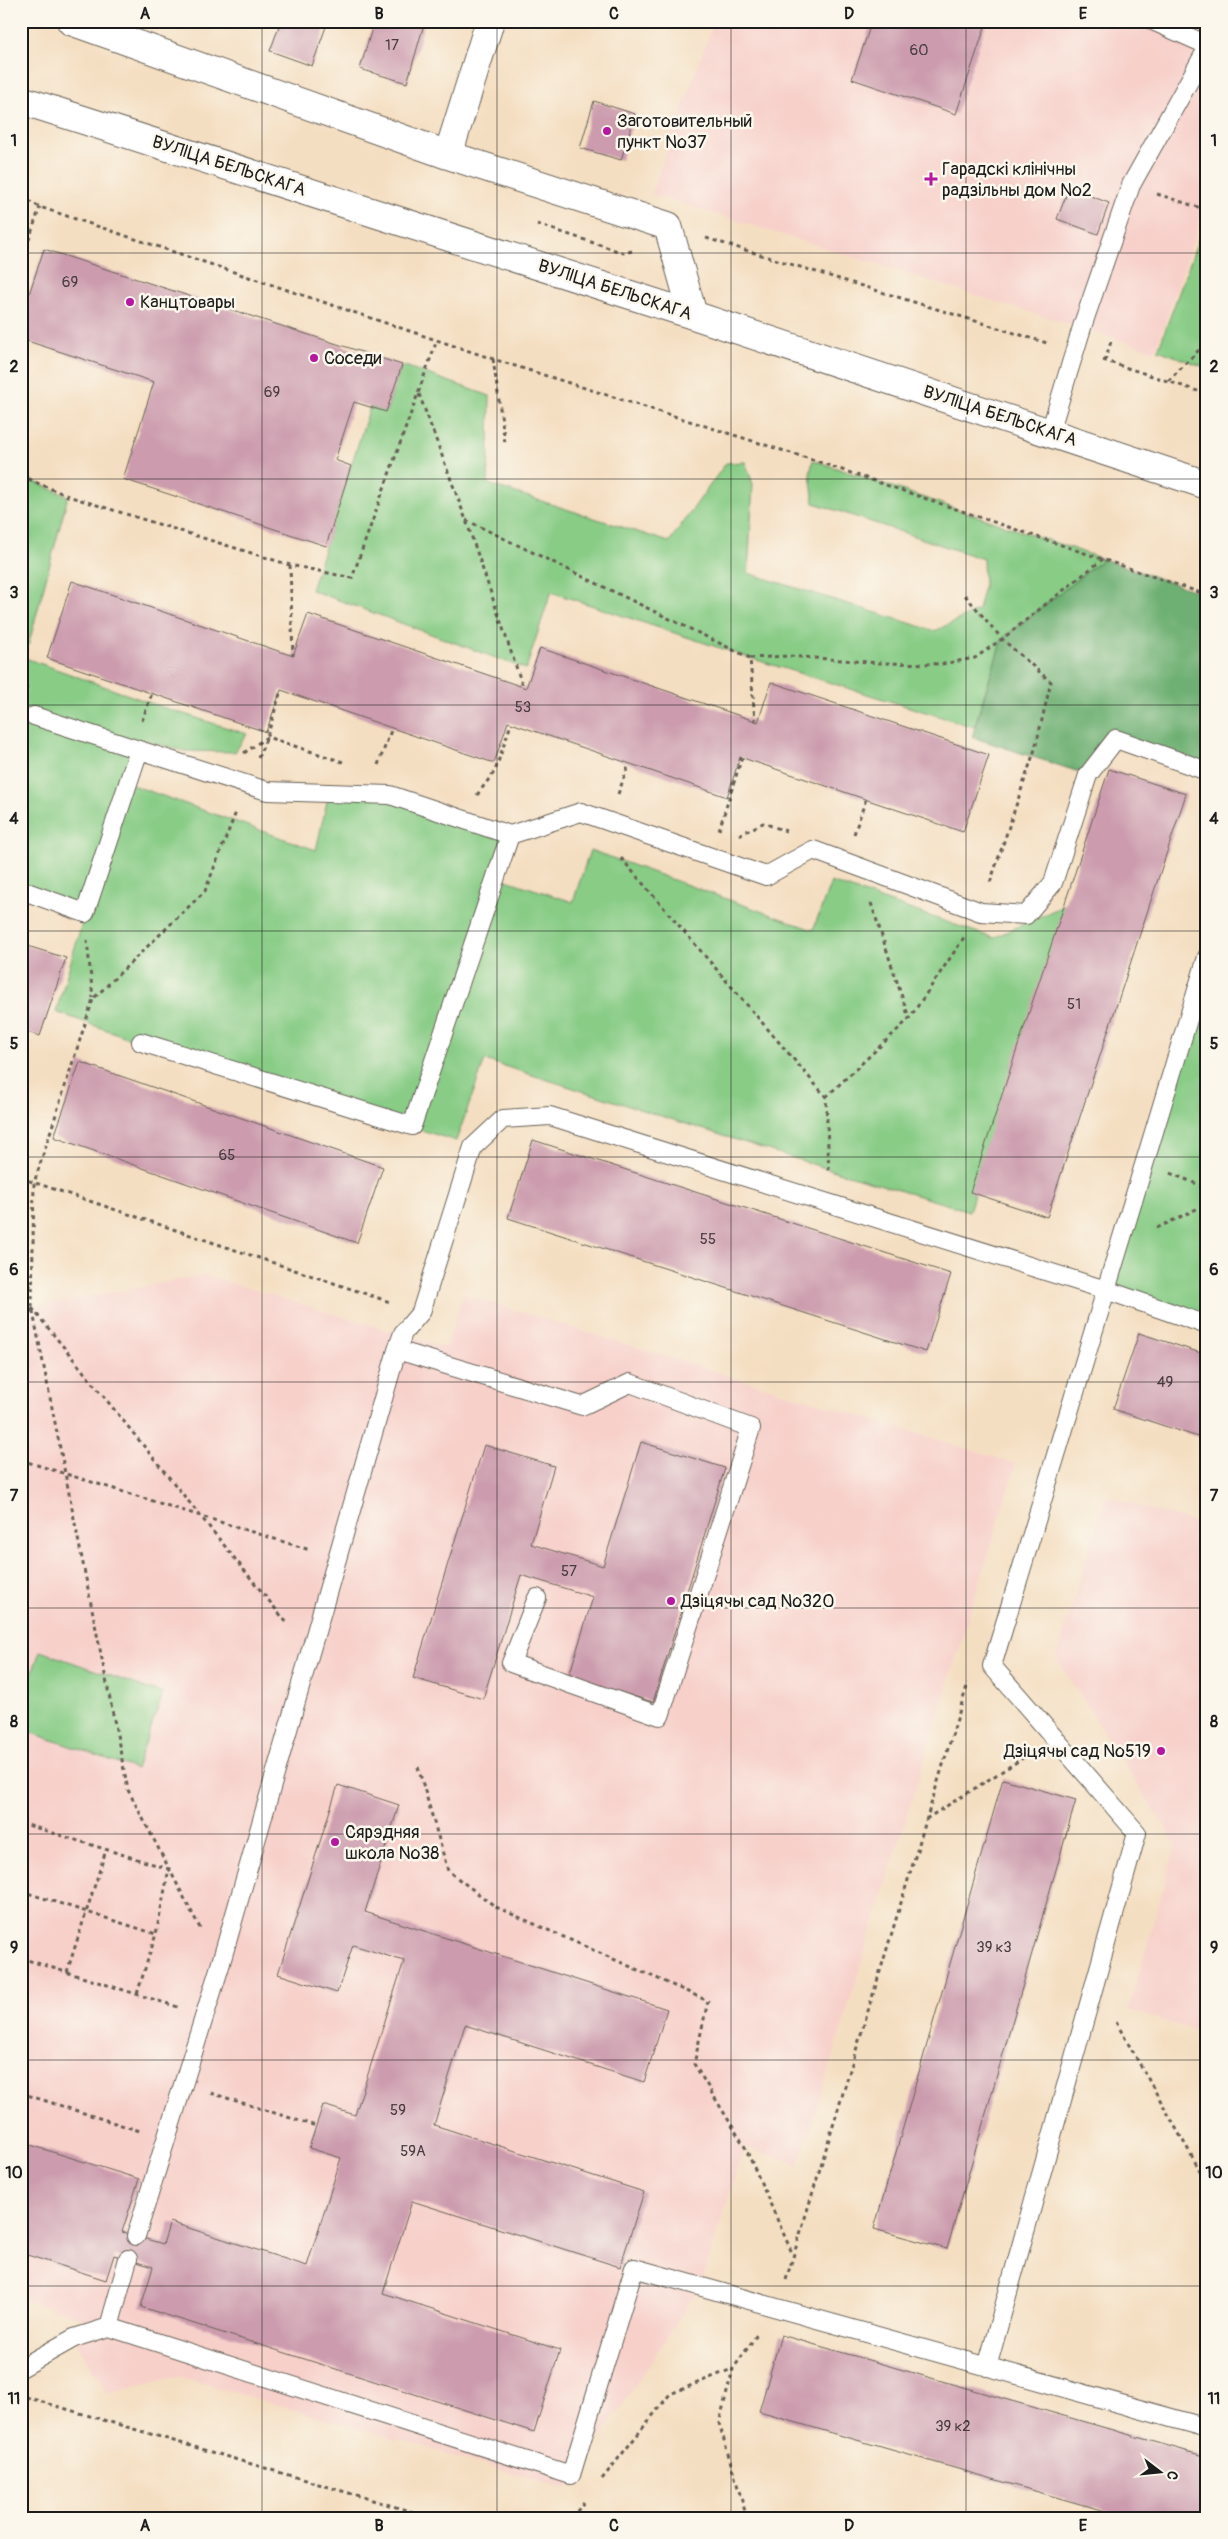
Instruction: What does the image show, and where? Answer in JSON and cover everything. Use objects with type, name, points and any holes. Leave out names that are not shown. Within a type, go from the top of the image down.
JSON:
[{"type":"main road","points":[[71,21],[117,29],[448,155],[668,226],[693,315]]},
{"type":"main road","points":[[448,155],[490,21]]},
{"type":"main road","name":"ВУЛІЦА БЕЛЬСКАГА","points":[[21,100],[693,315],[1207,485]]},
{"type":"lane","points":[[1153,21],[1207,45]]},
{"type":"lane","points":[[1050,432],[1083,324],[1131,185],[1207,50]]},
{"type":"lane","points":[[34,716],[267,791],[390,795],[510,835],[581,812],[712,849],[766,876],[813,850],[980,912],[1026,915],[1053,883],[1088,775],[1116,739],[1207,771]]},
{"type":"lane","points":[[21,890],[85,912],[140,750]]},
{"type":"lane","points":[[141,1042],[412,1126],[510,835]]},
{"type":"lane","points":[[987,2367],[1137,1833],[992,1666],[1207,957]]},
{"type":"lane","points":[[136,2236],[220,1966],[397,1350],[403,1333],[421,1312],[473,1147],[503,1119],[550,1116],[1106,1290],[1207,1325]]},
{"type":"lane","points":[[397,1350],[582,1406],[630,1384],[751,1428],[660,1716],[511,1664],[537,1598]]},
{"type":"lane","points":[[109,2327],[128,2260]]},
{"type":"lane","points":[[21,2368],[74,2338],[109,2327],[571,2475],[634,2268],[1207,2428]]},
{"type":"path","points":[[1131,185],[1207,210]]},
{"type":"path","points":[[21,198],[40,207],[493,359],[813,460],[1207,594]]},
{"type":"path","points":[[21,263],[40,207]]},
{"type":"path","points":[[668,226],[1207,394]]},
{"type":"path","points":[[21,476],[68,496],[290,565],[352,578],[438,340]]},
{"type":"path","points":[[1168,381],[1207,342]]},
{"type":"path","points":[[493,359],[505,442]]},
{"type":"path","points":[[419,394],[466,520],[523,687]]},
{"type":"path","points":[[466,520],[750,658],[789,656],[881,664],[942,664],[975,658],[1002,640],[1103,559]]},
{"type":"path","points":[[290,565],[294,656]]},
{"type":"path","points":[[826,1097],[909,1019],[980,912],[1035,749],[1050,682],[1002,640],[965,595]]},
{"type":"path","points":[[750,658],[756,721]]},
{"type":"path","points":[[93,999],[205,892],[246,784],[267,737],[281,690]]},
{"type":"path","points":[[139,728],[152,693]]},
{"type":"path","points":[[458,819],[495,771],[511,724]]},
{"type":"path","points":[[375,772],[392,728]]},
{"type":"path","points":[[243,753],[267,737]]},
{"type":"path","points":[[267,737],[348,764]]},
{"type":"path","points":[[712,849],[742,758]]},
{"type":"path","points":[[616,799],[628,764]]},
{"type":"path","points":[[851,843],[866,799]]},
{"type":"path","points":[[712,849],[763,823],[791,832]]},
{"type":"path","points":[[620,857],[826,1097],[830,1204]]},
{"type":"path","points":[[859,867],[909,1019]]},
{"type":"path","points":[[85,912],[93,999],[34,1183],[32,1307],[128,1790],[220,1966]]},
{"type":"path","points":[[1145,1162],[1207,1188]]},
{"type":"path","points":[[21,1178],[226,1245],[421,1312]]},
{"type":"path","points":[[21,1279],[32,1287]]},
{"type":"path","points":[[21,1342],[32,1307]]},
{"type":"path","points":[[32,1307],[310,1652]]},
{"type":"path","points":[[21,1460],[337,1558]]},
{"type":"path","points":[[747,2518],[719,2423],[733,2369],[777,2307],[970,1676]]},
{"type":"path","points":[[926,1819],[1054,1738]]},
{"type":"path","points":[[418,1768],[448,1871],[496,1908],[708,2001],[694,2064],[744,2147],[793,2256]]},
{"type":"path","points":[[21,1823],[169,1869]]},
{"type":"path","points":[[67,1972],[106,1850]]},
{"type":"path","points":[[137,1994],[156,1934],[169,1869]]},
{"type":"path","points":[[21,1891],[156,1934]]},
{"type":"path","points":[[21,1958],[205,2015]]},
{"type":"path","points":[[1094,1984],[1207,2183]]},
{"type":"path","points":[[184,2084],[316,2126]]},
{"type":"path","points":[[21,2094],[167,2139]]},
{"type":"path","points":[[596,2487],[670,2394],[733,2369]]},
{"type":"path","points":[[21,2396],[433,2518]]},
{"type":"path","points":[[572,2518],[590,2495]]},
{"type":"path","points":[[417,2513],[420,2518]]},
{"type":"shaded area","name":"Гарадскі клінічны радзільны дом №2","points":[[714,21],[1207,21],[1207,200],[1155,351],[651,194]]},
{"type":"shaded area","name":"Сярэдняя школа №38","points":[[205,1275],[446,1348],[463,1294],[1016,1464],[799,2165],[744,2147],[701,2285],[567,2489],[178,2376],[107,2394],[74,2338],[82,2318],[21,2299],[21,1309]]},
{"type":"shaded area","name":"Дзіцячы сад №519","points":[[1105,1496],[1207,1526],[1207,2034],[1128,2010],[1176,1845],[1056,1658]]},
{"type":"green space","points":[[1207,216],[1207,368],[1158,350]]},
{"type":"green space","points":[[402,365],[490,396],[488,484],[669,542],[726,463],[745,462],[753,484],[748,573],[935,631],[978,610],[984,586],[983,559],[814,503],[810,474],[813,460],[1103,559],[1002,639],[974,727],[750,658],[551,592],[526,669],[311,590],[370,407],[386,412]]},
{"type":"green space","points":[[21,476],[68,496],[25,658],[165,708],[247,734],[235,752],[184,751],[144,740],[129,784],[316,850],[329,793],[390,795],[510,835],[497,877],[573,902],[590,850],[813,930],[831,882],[993,938],[1065,905],[969,1211],[815,1165],[485,1060],[456,1141],[141,1042],[56,1012],[85,913],[21,890]]},
{"type":"green space","points":[[1103,559],[1207,595],[1207,771],[1116,739],[1088,775],[972,737],[1002,639]]},
{"type":"green space","points":[[1207,957],[1207,1325],[1106,1290]]},
{"type":"green space","points":[[40,1651],[163,1694],[136,1769],[21,1729],[21,1704]]},
{"type":"building","points":[[281,21],[328,21],[312,66],[270,51]]},
{"type":"building","points":[[374,21],[425,21],[407,83],[360,69]]},
{"type":"building","points":[[872,21],[987,21],[956,114],[852,79]]},
{"type":"building","name":"Заготовительный пункт №37","points":[[594,101],[635,114],[621,160],[580,148]]},
{"type":"building","points":[[1069,188],[1109,203],[1098,234],[1057,219]]},
{"type":"building","points":[[44,249],[402,365],[386,412],[354,402],[335,460],[351,466],[326,546],[123,479],[154,382],[21,339],[21,318]]},
{"type":"building","points":[[72,581],[293,656],[308,614],[526,688],[540,648],[758,722],[771,682],[989,755],[963,832],[740,757],[727,797],[508,722],[494,763],[281,690],[266,732],[47,658]]},
{"type":"building","points":[[1109,769],[1186,794],[1047,1217],[970,1192]]},
{"type":"building","points":[[21,944],[66,958],[40,1036],[21,1030]]},
{"type":"building","points":[[80,1062],[383,1167],[357,1243],[54,1137]]},
{"type":"building","points":[[533,1140],[951,1274],[926,1352],[508,1218]]},
{"type":"building","points":[[1139,1333],[1207,1355],[1207,1440],[1113,1409]]},
{"type":"building","points":[[641,1442],[725,1468],[653,1702],[569,1676],[593,1597],[521,1575],[483,1699],[413,1678],[484,1445],[554,1466],[531,1544],[603,1566]]},
{"type":"building","points":[[1003,1779],[1076,1800],[947,2249],[874,2229]]},
{"type":"building","points":[[338,1785],[399,1805],[365,1912],[667,2009],[644,2082],[465,2025],[434,2125],[644,2192],[620,2267],[412,2201],[383,2293],[560,2350],[534,2432],[141,2307],[153,2267],[114,2255],[106,2280],[21,2253],[21,2142],[139,2179],[122,2232],[163,2244],[170,2222],[307,2266],[341,2158],[309,2148],[323,2105],[355,2115],[404,1961],[353,1945],[337,1993],[278,1974]]},
{"type":"building","points":[[781,2335],[1207,2457],[1207,2518],[1129,2518],[759,2412]]},
{"type":"place","name":"Заготовительный пункт №37","points":[[607,131]]},
{"type":"place","name":"Гарадскі клінічны радзільны дом №2","points":[[931,179]]},
{"type":"place","name":"Канцтовары","points":[[130,302]]},
{"type":"place","name":"Соседи","points":[[314,358]]},
{"type":"place","name":"Дзіцячы сад №320","points":[[671,1601]]},
{"type":"place","name":"Дзіцячы сад №519","points":[[1161,1751]]},
{"type":"place","name":"Сярэдняя школа №38","points":[[335,1842]]}]
